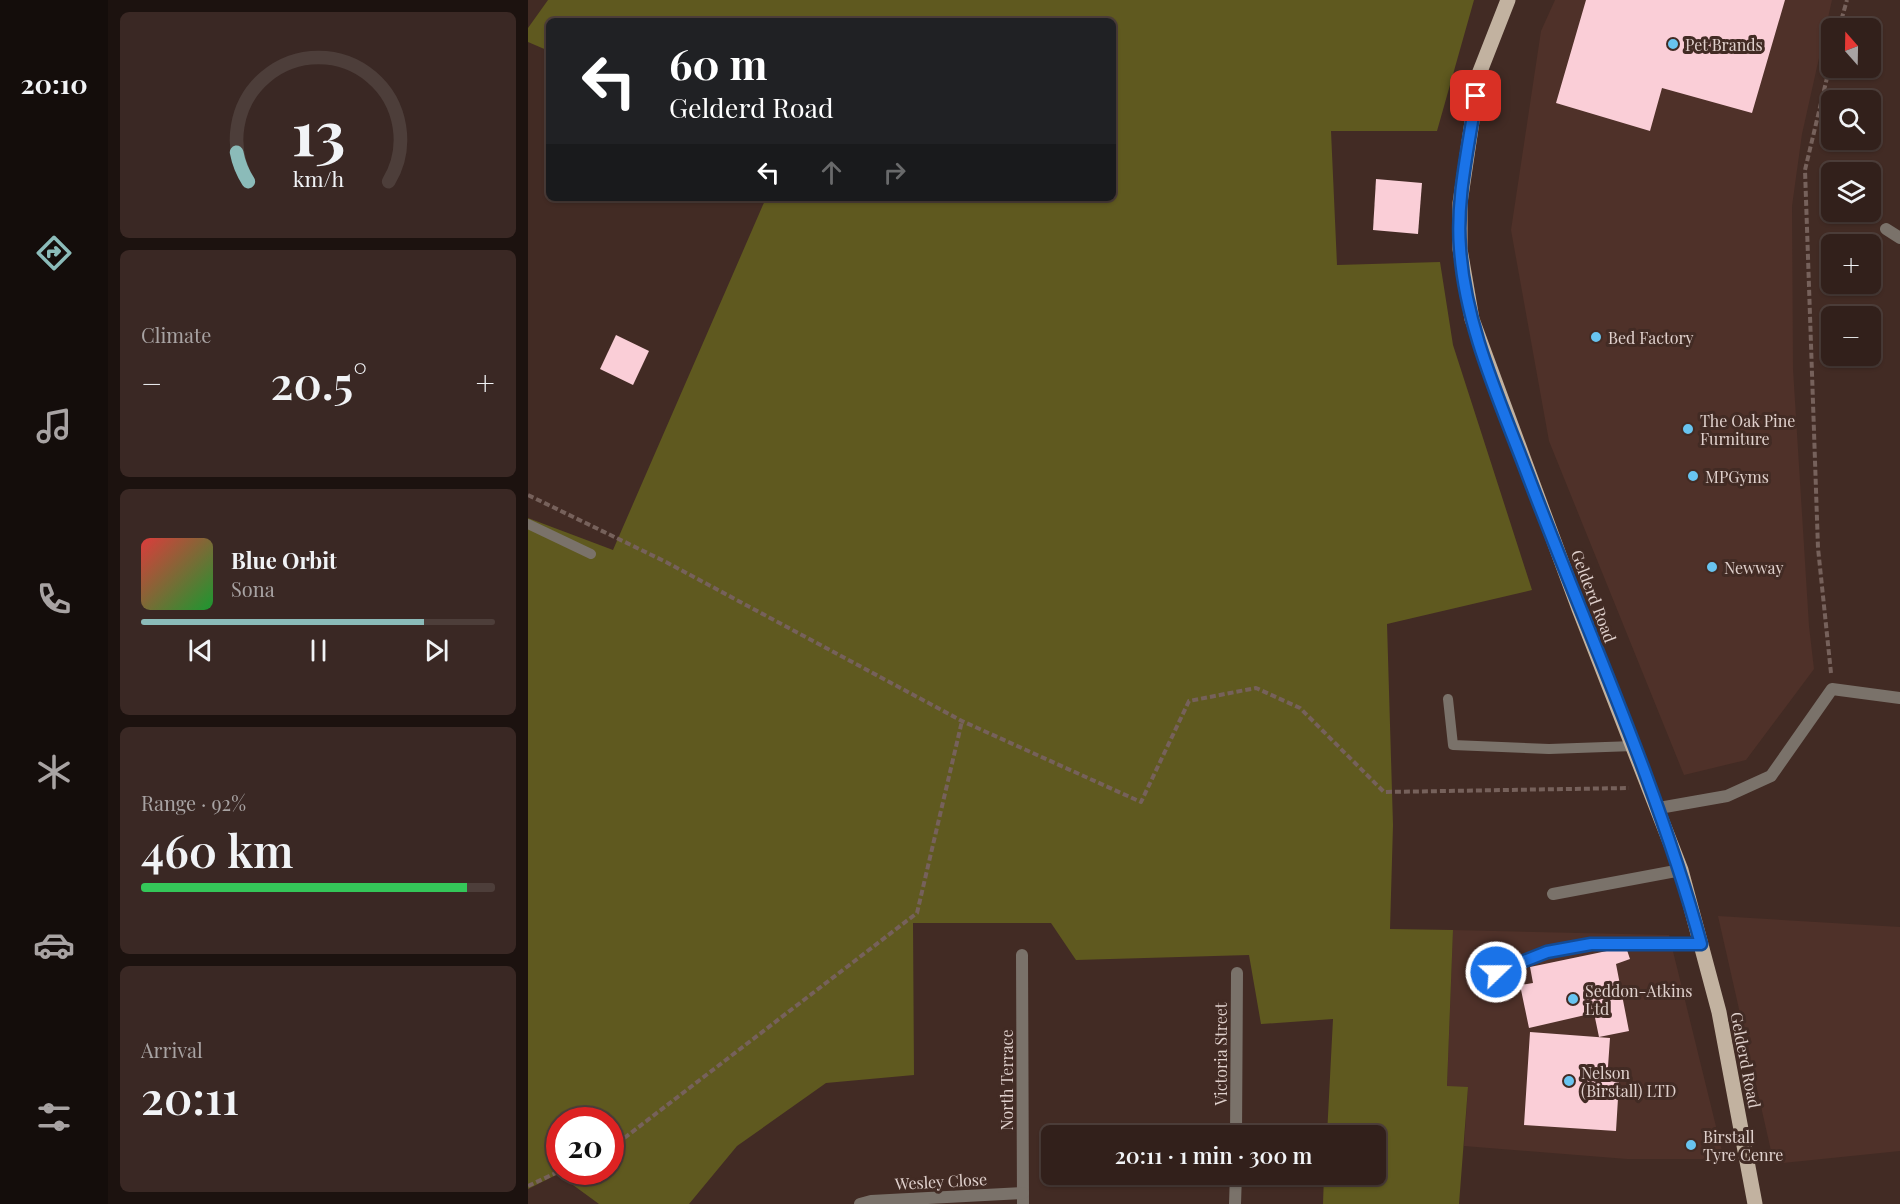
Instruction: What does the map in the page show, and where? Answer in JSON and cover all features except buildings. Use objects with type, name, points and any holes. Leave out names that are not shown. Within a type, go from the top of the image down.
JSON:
[{"type":"main road","name":"Gelderd Road","points":[[1508,0],[1479,74],[1460,203],[1460,249],[1475,330],[1570,587],[1659,808],[1681,870],[1719,1012],[1755,1204]]},
{"type":"street","points":[[1886,229],[1900,238]]},
{"type":"street","points":[[1659,808],[1727,796],[1771,776],[1833,689],[1900,698]]},
{"type":"street","points":[[1553,894],[1681,870]]},
{"type":"street","name":"North Terrace","points":[[1022,955],[1023,1199]]},
{"type":"street","name":"Victoria Street","points":[[1236,1125],[1237,973]]},
{"type":"street","points":[[1235,1204],[1236,1185]]},
{"type":"street","name":"Wesley Close","points":[[860,1204],[871,1201],[1023,1199]]},
{"type":"lane","points":[[528,524],[591,554]]},
{"type":"lane","points":[[1448,699],[1452,745],[1549,748],[1634,746]]},
{"type":"lane","points":[[1496,972],[1547,952],[1591,944],[1701,944]]},
{"type":"path","points":[[1842,18],[1847,0]]},
{"type":"path","points":[[1827,78],[1805,170],[1818,548],[1833,689]]},
{"type":"path","points":[[528,495],[666,562],[962,722],[1141,802],[1189,701],[1256,688],[1300,708],[1384,792],[1650,788]]},
{"type":"path","points":[[624,1138],[917,913],[962,722]]},
{"type":"path","points":[[528,1186],[546,1178]]},
{"type":"shaded area","points":[[548,0],[1474,0],[1437,131],[1331,131],[1337,265],[1440,262],[1453,345],[1532,590],[1387,624],[1393,825],[1390,929],[1453,930],[1447,1086],[1468,1087],[1459,1204],[1323,1204],[1324,1185],[1386,1185],[1386,1125],[1328,1125],[1333,1019],[1261,1024],[1249,955],[1076,960],[1051,923],[913,923],[914,1075],[826,1083],[737,1146],[689,1204],[599,1204],[573,1185],[624,1185],[624,1107],[546,1107],[546,1180],[528,1189],[528,518],[613,550],[765,201],[1116,201],[1116,18],[546,18],[546,50],[528,42],[528,28]]},
{"type":"shaded area","points":[[1555,0],[1832,0],[1828,18],[1821,18],[1821,49],[1802,134],[1792,206],[1793,369],[1809,626],[1814,669],[1746,760],[1684,775],[1549,441],[1511,230],[1541,31]]},
{"type":"shaded area","points":[[1718,916],[1900,927],[1900,1151],[1774,1164]]},
{"type":"shaded area","points":[[1453,930],[1669,935],[1724,1159],[1627,1159],[1464,1146],[1468,1088],[1447,1087]]},
{"type":"place","name":"Pet Brands","points":[[1673,44]]},
{"type":"place","name":"Bed Factory","points":[[1596,337]]},
{"type":"place","name":"The Oak Pine Furniture","points":[[1688,429]]},
{"type":"place","name":"MPGyms","points":[[1693,476]]},
{"type":"place","name":"Newway","points":[[1712,567]]},
{"type":"place","name":"Seddon-Atkins Ltd","points":[[1573,999]]},
{"type":"place","name":"Nelson (Birstall) LTD","points":[[1569,1081]]},
{"type":"place","name":"Birstall Tyre Cenre","points":[[1691,1145]]},
{"type":"route","points":[[1476,96],[1460,203],[1460,249],[1472,319],[1504,412],[1570,587],[1659,808],[1681,870],[1701,944],[1591,944],[1547,952],[1496,972]]}]
